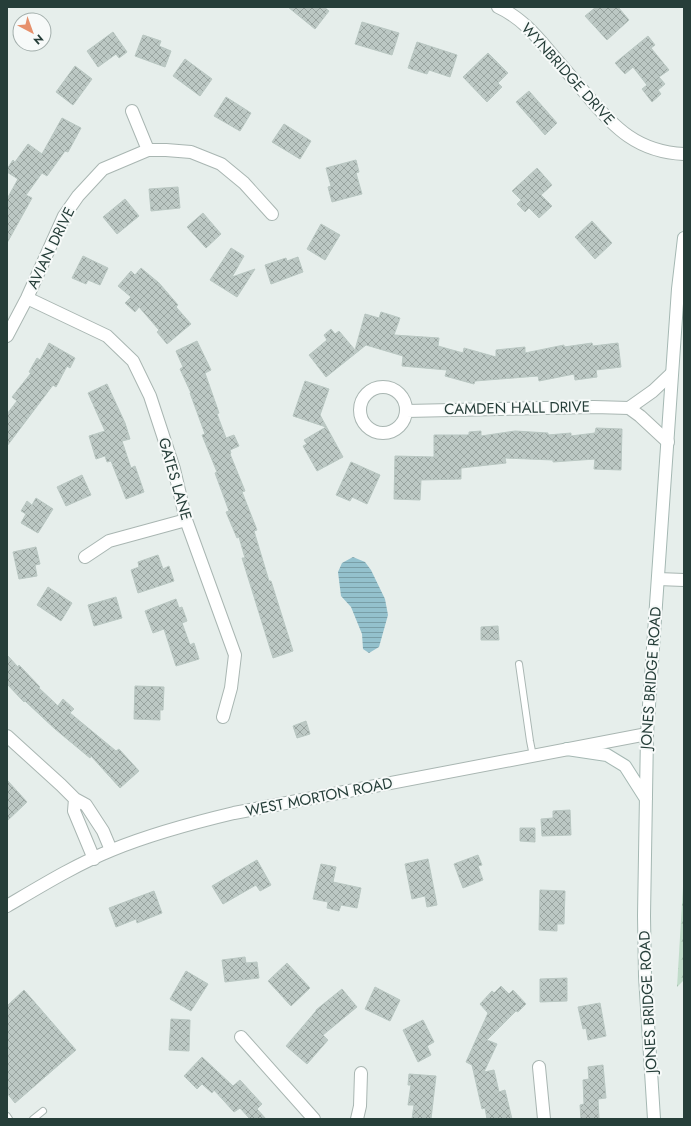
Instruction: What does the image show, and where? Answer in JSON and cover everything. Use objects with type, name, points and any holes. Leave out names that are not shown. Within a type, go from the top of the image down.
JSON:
[{"type":"street","name":"WYNBRIDGE DRIVE","points":[[498,7],[509,12],[532,31],[604,116],[620,131],[636,141],[655,149],[674,154],[684,154]]},
{"type":"street","points":[[132,111],[148,150]]},
{"type":"street","name":"AVIAN DRIVE","points":[[7,336],[27,298],[64,216],[78,196],[103,169],[148,150],[191,152],[221,164],[244,184],[272,214]]},
{"type":"street","name":"JONES BRIDGE ROAD","points":[[654,1119],[645,976],[644,916],[647,734],[678,289],[684,238]]},
{"type":"street","name":"GATES LANE","points":[[27,298],[107,336],[133,361],[150,396],[174,469],[186,520],[235,655],[231,688],[223,717]]},
{"type":"street","points":[[668,442],[629,408],[653,391],[672,373]]},
{"type":"street","name":"CAMDEN HALL DRIVE","points":[[406,410],[594,407],[629,408]]},
{"type":"street","points":[[85,557],[109,541],[186,520]]},
{"type":"street","points":[[658,579],[684,580]]},
{"type":"street","name":"WEST MORTON ROAD","points":[[7,906],[51,879],[94,858],[111,850],[168,830],[234,813],[647,734]]},
{"type":"street","points":[[7,736],[61,784],[75,799],[86,805],[103,832],[111,850]]},
{"type":"street","points":[[567,749],[607,755],[625,766],[646,799]]},
{"type":"street","points":[[75,799],[74,811],[94,858]]},
{"type":"street","points":[[241,1037],[314,1119]]},
{"type":"street","points":[[539,1066],[544,1119]]},
{"type":"street","points":[[357,1119],[360,1106],[361,1073]]},
{"type":"lane","points":[[519,664],[533,756]]},
{"type":"lane","points":[[33,1119],[43,1111]]},
{"type":"green space","points":[[684,886],[684,980],[677,987],[683,887]]},
{"type":"water","points":[[353,557],[365,562],[371,570],[385,599],[388,615],[379,647],[369,653],[363,649],[362,634],[351,607],[341,596],[338,572],[342,563]]},
{"type":"building","points":[[288,7],[324,7],[329,11],[315,29]]},
{"type":"building","points":[[596,7],[618,7],[629,20],[607,40],[585,16]]},
{"type":"building","points":[[362,22],[399,33],[392,55],[355,44]]},
{"type":"building","points":[[113,32],[127,52],[119,58],[116,54],[98,67],[87,51]]},
{"type":"building","points":[[143,35],[161,41],[159,46],[171,51],[165,67],[135,56]]},
{"type":"building","points":[[648,36],[655,45],[651,48],[669,70],[659,77],[665,84],[658,90],[661,94],[652,102],[642,89],[647,85],[633,67],[625,74],[615,63]]},
{"type":"building","points":[[417,42],[457,55],[450,77],[429,70],[427,74],[408,68]]},
{"type":"building","points":[[488,53],[508,73],[498,83],[502,87],[487,102],[463,77]]},
{"type":"building","points":[[185,59],[212,79],[200,96],[173,76]]},
{"type":"building","points":[[75,66],[92,79],[73,105],[56,92]]},
{"type":"building","points":[[529,91],[557,123],[545,135],[516,102]]},
{"type":"building","points":[[226,97],[251,113],[240,131],[214,116]]},
{"type":"building","points":[[62,118],[81,128],[68,152],[65,151],[47,176],[42,173],[26,195],[32,198],[7,243],[7,199],[18,179],[7,172],[7,169],[13,160],[15,162],[28,144],[42,154]]},
{"type":"building","points":[[284,124],[311,141],[300,159],[272,142]]},
{"type":"building","points":[[356,160],[359,172],[356,173],[362,194],[332,202],[328,187],[331,186],[326,168]]},
{"type":"building","points":[[537,168],[552,185],[541,195],[552,206],[539,218],[529,208],[525,212],[517,204],[521,200],[512,191]]},
{"type":"building","points":[[178,187],[180,208],[151,211],[149,189]]},
{"type":"building","points":[[125,199],[139,216],[117,234],[103,217]]},
{"type":"building","points":[[203,213],[221,234],[206,248],[187,227]]},
{"type":"building","points":[[592,221],[612,243],[595,259],[575,237]]},
{"type":"building","points":[[321,224],[340,235],[325,260],[307,249]]},
{"type":"building","points":[[231,248],[244,256],[232,277],[255,269],[237,297],[210,280]]},
{"type":"building","points":[[83,256],[108,268],[100,285],[88,280],[86,284],[72,278]]},
{"type":"building","points":[[298,257],[303,272],[271,284],[265,265],[286,258],[287,261]]},
{"type":"building","points":[[141,268],[159,283],[178,305],[176,307],[191,324],[167,344],[157,332],[159,330],[139,307],[135,312],[125,303],[131,297],[118,286],[131,271],[135,275]]},
{"type":"building","points":[[381,312],[400,318],[394,335],[439,338],[438,346],[463,353],[464,348],[496,357],[496,350],[525,347],[525,353],[564,345],[564,347],[592,343],[593,346],[618,343],[621,367],[596,370],[597,377],[575,380],[574,374],[539,381],[538,376],[475,381],[474,384],[445,376],[447,370],[402,366],[403,356],[366,345],[326,377],[309,355],[327,340],[324,335],[331,329],[335,334],[339,331],[355,350],[365,314],[379,318]]},
{"type":"building","points":[[197,341],[211,370],[205,373],[226,438],[234,435],[239,446],[230,450],[230,454],[245,491],[242,492],[257,530],[254,531],[293,651],[273,658],[242,558],[245,558],[239,537],[237,538],[226,512],[229,511],[215,473],[217,472],[202,435],[205,434],[191,393],[180,369],[183,367],[176,351]]},
{"type":"building","points":[[49,343],[75,358],[70,368],[67,366],[56,387],[53,385],[7,446],[7,414],[17,401],[12,397],[31,373],[29,372],[37,358],[40,360]]},
{"type":"building","points":[[305,381],[329,389],[320,415],[343,457],[317,471],[303,446],[307,444],[304,440],[326,427],[293,416]]},
{"type":"building","points":[[107,384],[125,423],[130,439],[122,441],[131,468],[135,466],[144,492],[126,499],[111,461],[107,462],[105,456],[96,459],[89,436],[105,431],[88,393]]},
{"type":"building","points":[[596,428],[622,429],[621,470],[594,469],[595,459],[553,462],[553,460],[505,458],[506,463],[461,468],[461,479],[421,480],[420,500],[394,499],[395,456],[434,457],[434,435],[469,435],[469,432],[481,431],[481,436],[515,431],[548,433],[548,435],[571,433],[571,436],[595,433]]},
{"type":"building","points":[[351,462],[380,475],[367,504],[352,497],[350,501],[336,495]]},
{"type":"building","points":[[82,475],[91,495],[66,506],[57,487]]},
{"type":"building","points":[[36,498],[53,509],[38,533],[21,523],[26,514],[21,511],[27,501],[32,505]]},
{"type":"building","points":[[36,547],[40,564],[35,565],[37,576],[19,579],[13,552]]},
{"type":"building","points":[[158,555],[163,569],[169,566],[174,581],[138,593],[131,570],[139,567],[138,562]]},
{"type":"building","points":[[48,587],[72,603],[61,621],[37,605]]},
{"type":"building","points":[[116,597],[122,618],[94,626],[88,605]]},
{"type":"building","points":[[176,599],[179,608],[182,607],[187,621],[182,623],[190,645],[194,643],[199,659],[176,666],[164,629],[153,633],[145,611]]},
{"type":"building","points":[[498,626],[499,640],[481,640],[481,627]]},
{"type":"building","points":[[7,655],[18,667],[19,665],[40,687],[39,688],[58,706],[63,699],[74,709],[70,713],[116,751],[119,749],[139,771],[120,788],[91,756],[90,758],[55,729],[25,701],[24,702],[7,684]]},
{"type":"building","points":[[135,686],[164,687],[163,710],[160,710],[160,720],[134,719]]},
{"type":"building","points":[[306,721],[310,734],[297,738],[293,726]]},
{"type":"building","points":[[7,780],[27,802],[7,821]]},
{"type":"building","points":[[570,810],[571,835],[542,836],[541,819],[553,818],[553,811]]},
{"type":"building","points":[[520,828],[535,828],[535,842],[520,841]]},
{"type":"building","points":[[478,855],[482,865],[478,866],[483,880],[463,888],[454,864]]},
{"type":"building","points":[[428,859],[437,905],[427,907],[425,896],[412,899],[405,864]]},
{"type":"building","points":[[257,860],[271,885],[260,891],[256,885],[223,904],[212,886]]},
{"type":"building","points":[[321,864],[336,867],[333,882],[361,888],[357,908],[341,905],[339,911],[327,908],[328,902],[313,899]]},
{"type":"building","points":[[540,890],[565,891],[564,924],[557,924],[557,931],[539,930]]},
{"type":"building","points":[[154,891],[162,913],[137,923],[136,919],[116,927],[109,908]]},
{"type":"building","points":[[245,957],[246,963],[257,962],[259,978],[225,982],[222,960]]},
{"type":"building","points":[[287,963],[310,988],[291,1006],[268,981]]},
{"type":"building","points":[[186,971],[208,984],[191,1011],[170,999]]},
{"type":"building","points":[[567,978],[567,1001],[540,1002],[540,979]]},
{"type":"building","points":[[501,986],[509,994],[513,990],[526,1004],[518,1012],[516,1011],[487,1040],[497,1044],[484,1072],[494,1070],[499,1092],[505,1090],[512,1119],[487,1119],[485,1108],[482,1109],[472,1065],[466,1062],[488,1013],[480,1004],[492,991],[494,993]]},
{"type":"building","points":[[375,987],[400,1000],[390,1021],[365,1009]]},
{"type":"building","points":[[342,989],[357,1007],[323,1035],[328,1040],[307,1064],[286,1046],[316,1010]]},
{"type":"building","points":[[24,990],[76,1050],[15,1103],[7,1093],[7,1006]]},
{"type":"building","points":[[600,1003],[606,1036],[588,1040],[586,1028],[583,1029],[578,1007]]},
{"type":"building","points":[[171,1019],[190,1020],[189,1051],[169,1050]]},
{"type":"building","points":[[423,1020],[434,1042],[427,1046],[431,1055],[418,1062],[403,1030]]},
{"type":"building","points":[[202,1057],[233,1086],[240,1080],[262,1104],[257,1109],[266,1119],[250,1119],[240,1108],[234,1112],[214,1090],[212,1093],[202,1084],[197,1089],[184,1076]]},
{"type":"building","points":[[603,1065],[606,1098],[598,1099],[599,1119],[581,1119],[580,1105],[584,1104],[583,1080],[589,1079],[588,1067]]},
{"type":"building","points":[[409,1074],[436,1076],[431,1119],[412,1119],[414,1105],[408,1105],[411,1085],[408,1085]]}]
